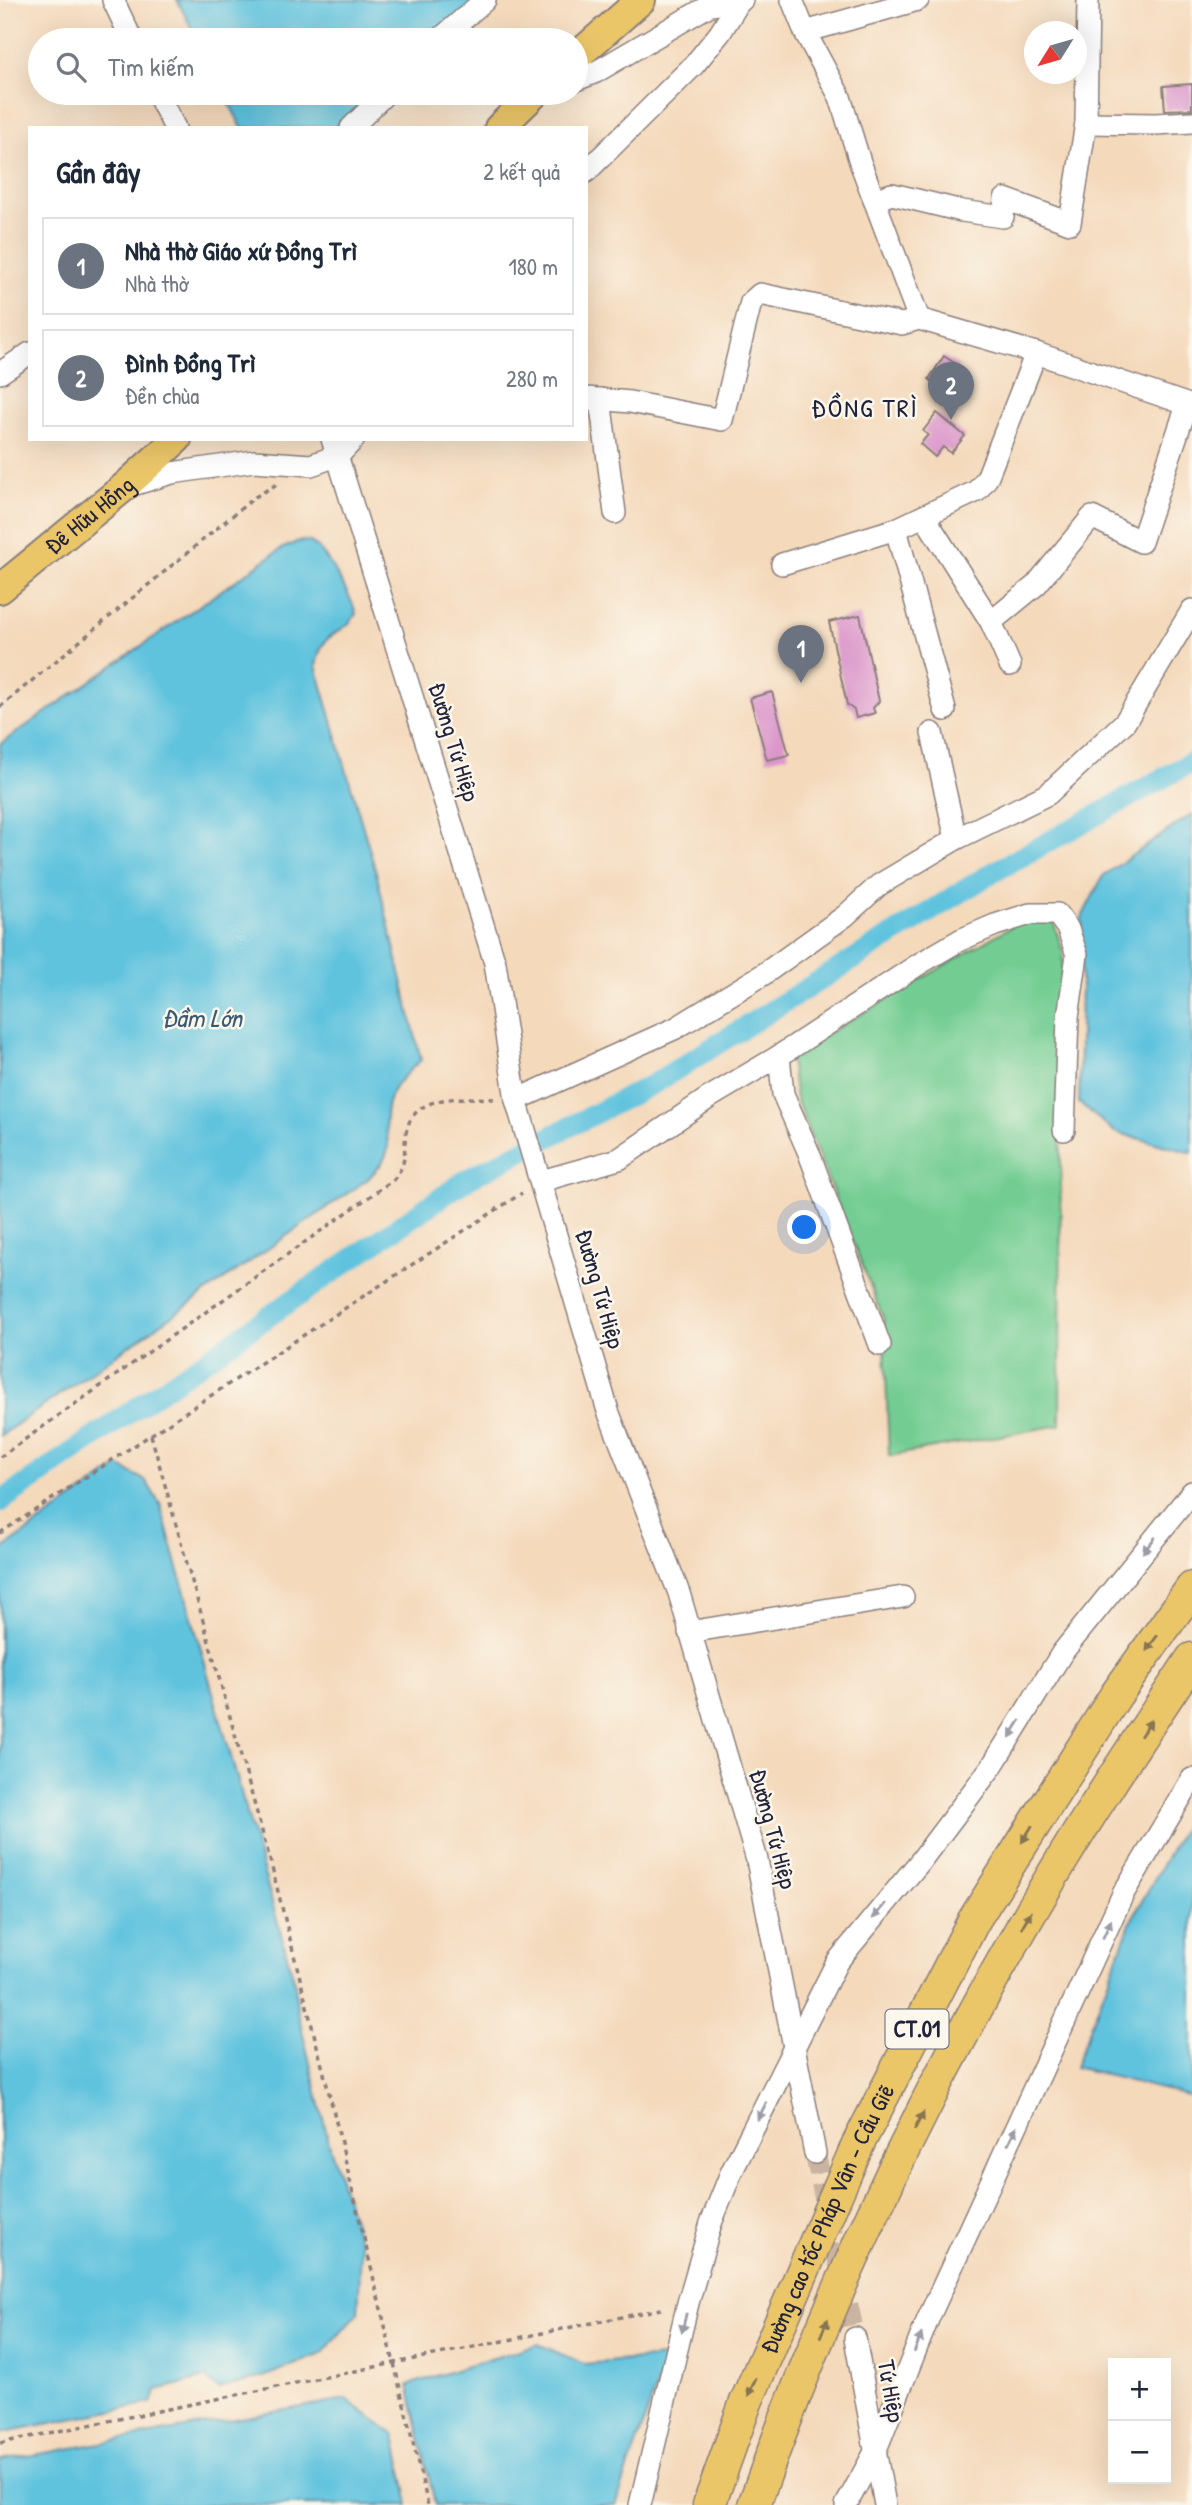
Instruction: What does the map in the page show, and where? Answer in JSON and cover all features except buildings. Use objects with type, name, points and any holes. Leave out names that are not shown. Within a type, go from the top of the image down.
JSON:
[{"type":"highway","name":"Đường cao tốc Pháp Vân - Cầu Giẽ","points":[[709,2505],[746,2402],[859,2142],[974,1920],[1116,1695],[1192,1588]]},
{"type":"highway","name":"Đường cao tốc Pháp Vân - Cầu Giẽ","points":[[754,2505],[777,2439],[860,2242],[947,2065],[1024,1924],[1109,1784],[1192,1660]]},
{"type":"main road","points":[[588,46],[641,0]]},
{"type":"main road","points":[[501,126],[525,105]]},
{"type":"main road","name":"Đê Hữu Hồng","points":[[0,589],[123,488],[175,441]]},
{"type":"street","points":[[113,0],[126,28]]},
{"type":"street","points":[[453,28],[485,0]]},
{"type":"street","points":[[792,0],[805,33],[840,97],[860,162],[919,319]]},
{"type":"street","points":[[805,33],[918,0]]},
{"type":"street","points":[[874,200],[892,194],[962,211],[1003,217],[1005,199],[1069,223],[1086,123],[1088,0]]},
{"type":"street","points":[[588,75],[710,5],[741,1]]},
{"type":"street","points":[[588,170],[694,65],[741,1]]},
{"type":"street","points":[[163,105],[174,126]]},
{"type":"street","points":[[353,126],[374,105]]},
{"type":"street","points":[[1086,123],[1192,122]]},
{"type":"street","points":[[615,513],[593,399],[630,402],[722,420],[751,302],[760,294],[902,324],[919,319],[1036,353],[1190,406],[1141,542],[1092,517],[1036,585],[991,622]]},
{"type":"street","points":[[782,564],[896,529],[977,492],[987,478],[1036,353]]},
{"type":"street","points":[[0,373],[28,354]]},
{"type":"street","points":[[123,488],[172,473],[254,461],[311,465],[335,447]]},
{"type":"street","name":"Đường Tứ Hiệp","points":[[335,447],[495,962],[519,1106],[608,1411],[679,1593],[757,1860],[793,2050],[816,2153]]},
{"type":"street","points":[[924,516],[991,622],[1010,665]]},
{"type":"street","points":[[896,529],[946,710]]},
{"type":"street","points":[[519,1106],[676,1028],[764,974],[845,916],[879,885],[956,839],[1048,794],[1125,723],[1192,611]]},
{"type":"street","points":[[932,733],[956,839]]},
{"type":"street","points":[[541,1181],[619,1159],[710,1097],[779,1056],[919,964],[960,940],[1030,914],[1057,914],[1068,929],[1077,955],[1068,1017],[1064,1130]]},
{"type":"street","points":[[779,1056],[783,1094],[809,1153],[880,1345]]},
{"type":"street","points":[[640,2505],[688,2303],[711,2223],[731,2173],[837,1962],[919,1863],[992,1766],[1062,1653],[1192,1492]]},
{"type":"street","points":[[689,1632],[903,1597]]},
{"type":"street","points":[[846,2505],[874,2452],[928,2319],[1124,1892],[1192,1779]]},
{"type":"street","name":"Tứ Hiệp","points":[[855,2338],[874,2452]]},
{"type":"street","points":[[874,2452],[885,2505]]},
{"type":"path","points":[[0,706],[255,497],[311,465]]},
{"type":"path","points":[[0,1457],[393,1180],[403,1168],[410,1119],[420,1108],[435,1101],[457,1098],[519,1106]]},
{"type":"path","points":[[0,1533],[541,1181]]},
{"type":"path","points":[[151,1435],[269,1856],[428,2505]]},
{"type":"path","points":[[0,2443],[688,2303]]},
{"type":"green space","points":[[1053,921],[1063,952],[1060,1425],[889,1456],[884,1320],[796,1099],[790,1056],[1017,923]]},
{"type":"water","points":[[177,0],[478,0],[446,28],[192,28]]},
{"type":"water","points":[[230,105],[361,105],[337,126],[241,126]]},
{"type":"water","name":"Đầm Lớn","points":[[299,541],[310,542],[323,554],[344,587],[356,614],[323,644],[316,666],[376,872],[421,1060],[406,1074],[390,1096],[386,1114],[387,1152],[382,1163],[368,1179],[0,1436],[0,744],[281,549]]},
{"type":"water","points":[[1192,814],[1192,1153],[1115,1132],[1079,1103],[1082,917],[1103,876]]},
{"type":"water","points":[[119,1466],[146,1481],[160,1504],[295,1984],[297,2009],[330,2147],[361,2246],[358,2313],[322,2354],[263,2377],[219,2389],[205,2378],[157,2390],[152,2403],[0,2433],[0,1551]]},
{"type":"water","points":[[1192,1812],[1192,2097],[1075,2067],[1132,1919]]},
{"type":"water","points":[[538,2344],[584,2364],[666,2357],[616,2505],[435,2505],[408,2385]]},
{"type":"water","points":[[346,2399],[395,2435],[409,2505],[0,2505],[0,2461]]},
{"type":"waterway","points":[[0,1502],[469,1178],[655,1083],[987,876],[1192,762]]},
{"type":"tunnel","points":[[815,2153],[855,2338]]},
{"type":"place","name":"Đình Đồng Trì","points":[[951,420]]},
{"type":"place","name":"Nhà thờ Giáo xứ Đồng Trì","points":[[801,683]]},
{"type":"district","name":"ĐỒNG TRÌ","points":[[865,408]]}]
